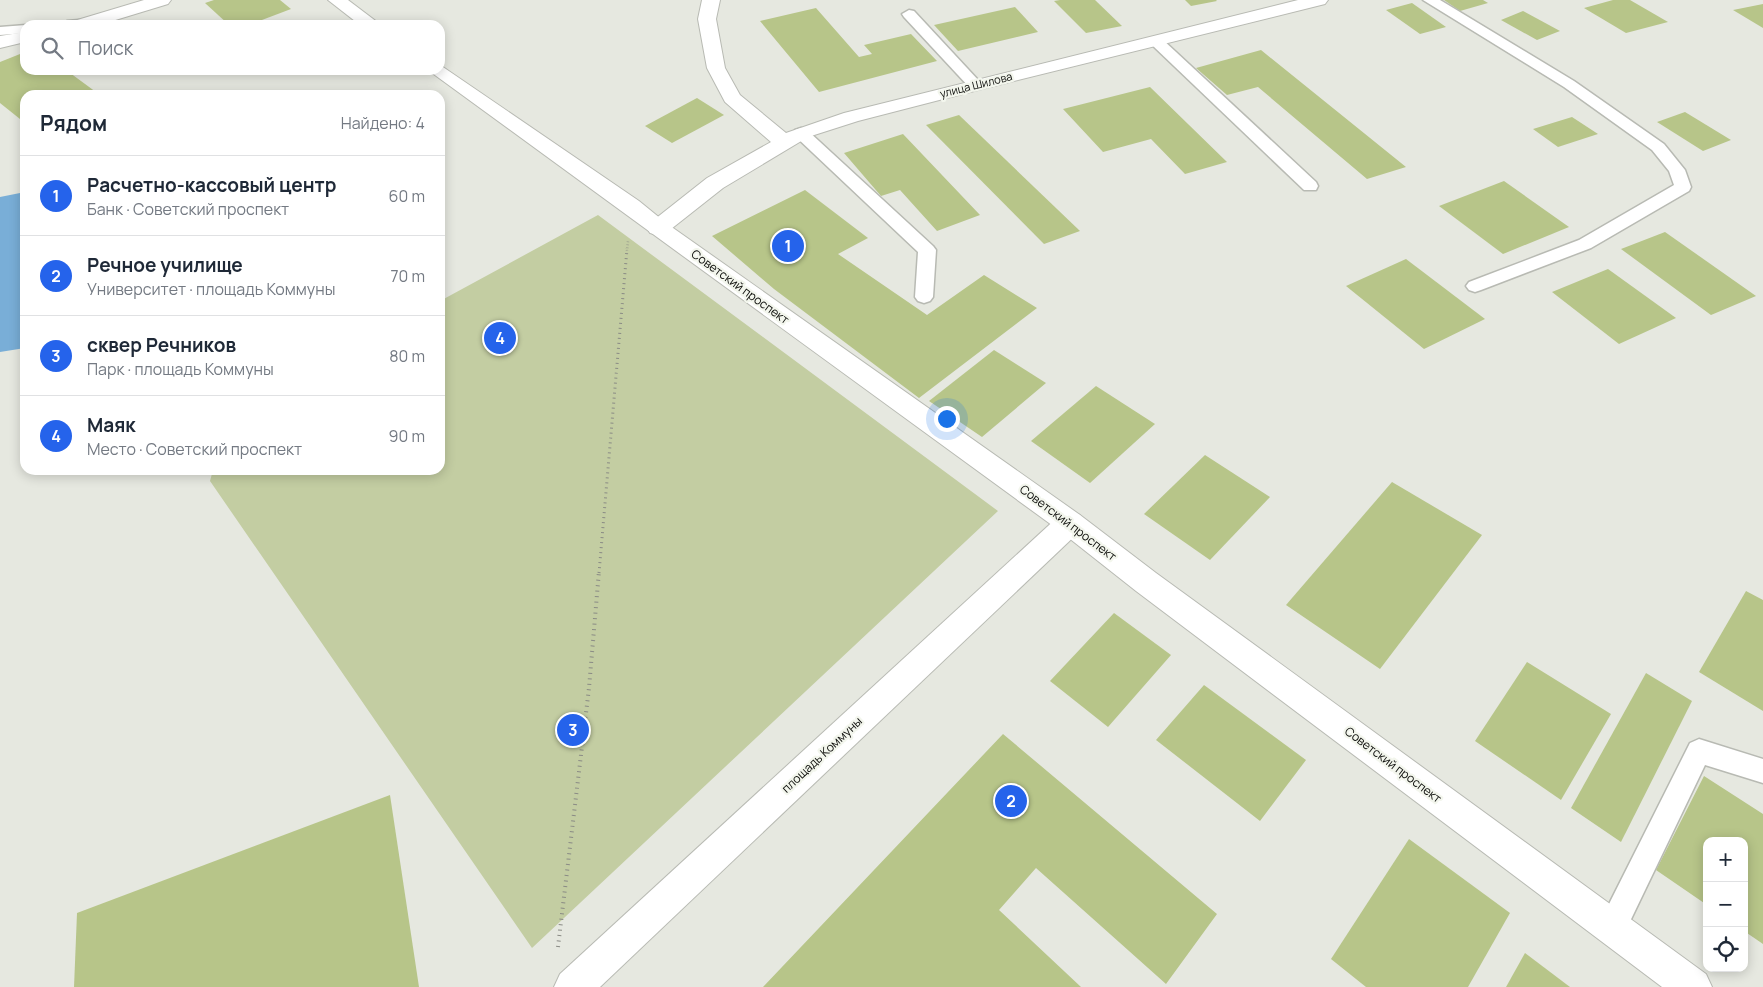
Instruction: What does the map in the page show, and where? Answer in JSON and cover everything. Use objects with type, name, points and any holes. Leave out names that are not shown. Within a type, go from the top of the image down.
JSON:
[{"type":"street","points":[[98,20],[162,0]]},
{"type":"street","points":[[337,0],[365,20]]},
{"type":"street","points":[[711,0],[707,19],[716,68],[732,98],[793,137]]},
{"type":"street","name":"улица Шилова","points":[[658,228],[715,183],[793,137],[852,117],[975,85],[1157,42],[1292,3],[1319,0]]},
{"type":"street","points":[[0,42],[20,38]]},
{"type":"street","name":"Советский проспект","points":[[443,75],[631,206],[658,228],[1070,523],[1146,582],[1693,987]]},
{"type":"street","name":"площадь Коммуны","points":[[573,987],[1070,523]]},
{"type":"lane","points":[[1430,0],[1569,84],[1658,147],[1678,170],[1683,187],[1585,244],[1475,286]]},
{"type":"lane","points":[[909,14],[975,85]]},
{"type":"lane","points":[[0,32],[20,30]]},
{"type":"lane","points":[[1157,42],[1310,186]]},
{"type":"lane","points":[[793,137],[927,250],[924,297]]},
{"type":"lane","points":[[1612,928],[1699,751],[1763,771]]},
{"type":"path","points":[[558,948],[589,688],[631,206]]},
{"type":"green space","points":[[598,215],[998,511],[532,948],[210,481],[212,475],[445,475],[445,298]]},
{"type":"water","points":[[20,193],[20,349],[0,352],[0,197]]},
{"type":"building","points":[[214,0],[280,0],[291,9],[262,20],[224,20],[205,3]]},
{"type":"building","points":[[1095,0],[1122,26],[1086,33],[1054,1]]},
{"type":"building","points":[[1185,0],[1216,0],[1217,1],[1191,6]]},
{"type":"building","points":[[1444,0],[1483,0],[1488,3],[1460,11]]},
{"type":"building","points":[[1613,0],[1630,0],[1668,22],[1626,33],[1584,8]]},
{"type":"building","points":[[1412,3],[1446,27],[1420,34],[1386,10]]},
{"type":"building","points":[[1763,4],[1763,28],[1733,10]]},
{"type":"building","points":[[1015,7],[1038,32],[958,51],[934,25]]},
{"type":"building","points":[[816,8],[859,57],[872,54],[864,45],[911,34],[937,61],[819,92],[760,21]]},
{"type":"building","points":[[1523,11],[1560,31],[1537,40],[1501,20]]},
{"type":"building","points":[[1261,50],[1406,167],[1367,179],[1258,87],[1227,95],[1196,68]]},
{"type":"building","points":[[20,54],[20,75],[73,75],[93,90],[20,90],[20,119],[0,103],[0,62]]},
{"type":"building","points":[[1150,87],[1227,162],[1185,174],[1151,139],[1103,152],[1063,109]]},
{"type":"building","points":[[697,98],[724,115],[672,143],[645,126]]},
{"type":"building","points":[[1685,112],[1731,140],[1703,151],[1657,122]]},
{"type":"building","points":[[959,115],[1080,231],[1044,244],[926,125]]},
{"type":"building","points":[[1572,117],[1598,134],[1558,147],[1533,129]]},
{"type":"building","points":[[903,134],[980,215],[937,231],[900,190],[881,196],[844,153]]},
{"type":"building","points":[[1504,181],[1569,227],[1503,254],[1439,206]]},
{"type":"building","points":[[805,190],[868,238],[838,254],[927,315],[984,275],[1037,308],[919,398],[774,289],[712,236]]},
{"type":"building","points":[[1665,232],[1756,296],[1711,315],[1621,249]]},
{"type":"building","points":[[1406,259],[1485,319],[1424,349],[1346,286]]},
{"type":"building","points":[[1608,269],[1676,318],[1619,344],[1552,292]]},
{"type":"building","points":[[994,350],[1046,383],[982,437],[929,401]]},
{"type":"building","points":[[1096,386],[1155,424],[1090,483],[1031,441]]},
{"type":"building","points":[[1205,455],[1270,497],[1210,560],[1144,514]]},
{"type":"building","points":[[1392,482],[1482,535],[1380,669],[1286,605]]},
{"type":"building","points":[[1746,591],[1763,600],[1763,711],[1699,672]]},
{"type":"building","points":[[1114,613],[1171,655],[1108,727],[1050,681]]},
{"type":"building","points":[[1527,662],[1611,714],[1561,800],[1475,741]]},
{"type":"building","points":[[1646,673],[1692,701],[1621,842],[1571,808]]},
{"type":"building","points":[[1204,685],[1306,760],[1260,821],[1156,740]]},
{"type":"building","points":[[1003,734],[1217,914],[1166,984],[1036,868],[999,910],[1081,987],[763,987]]},
{"type":"building","points":[[1704,776],[1763,814],[1763,944],[1748,934],[1748,837],[1703,837],[1703,902],[1656,870]]},
{"type":"building","points":[[390,795],[419,987],[74,987],[77,913]]},
{"type":"building","points":[[1409,839],[1510,913],[1468,987],[1366,987],[1331,959]]},
{"type":"building","points":[[1525,953],[1570,987],[1506,987]]},
{"type":"place","name":"Расчетно-кассовый центр","points":[[788,246]]},
{"type":"place","name":"Маяк","points":[[500,338]]},
{"type":"place","name":"сквер Речников","points":[[573,730]]},
{"type":"place","name":"Речное училище","points":[[1011,801]]}]
